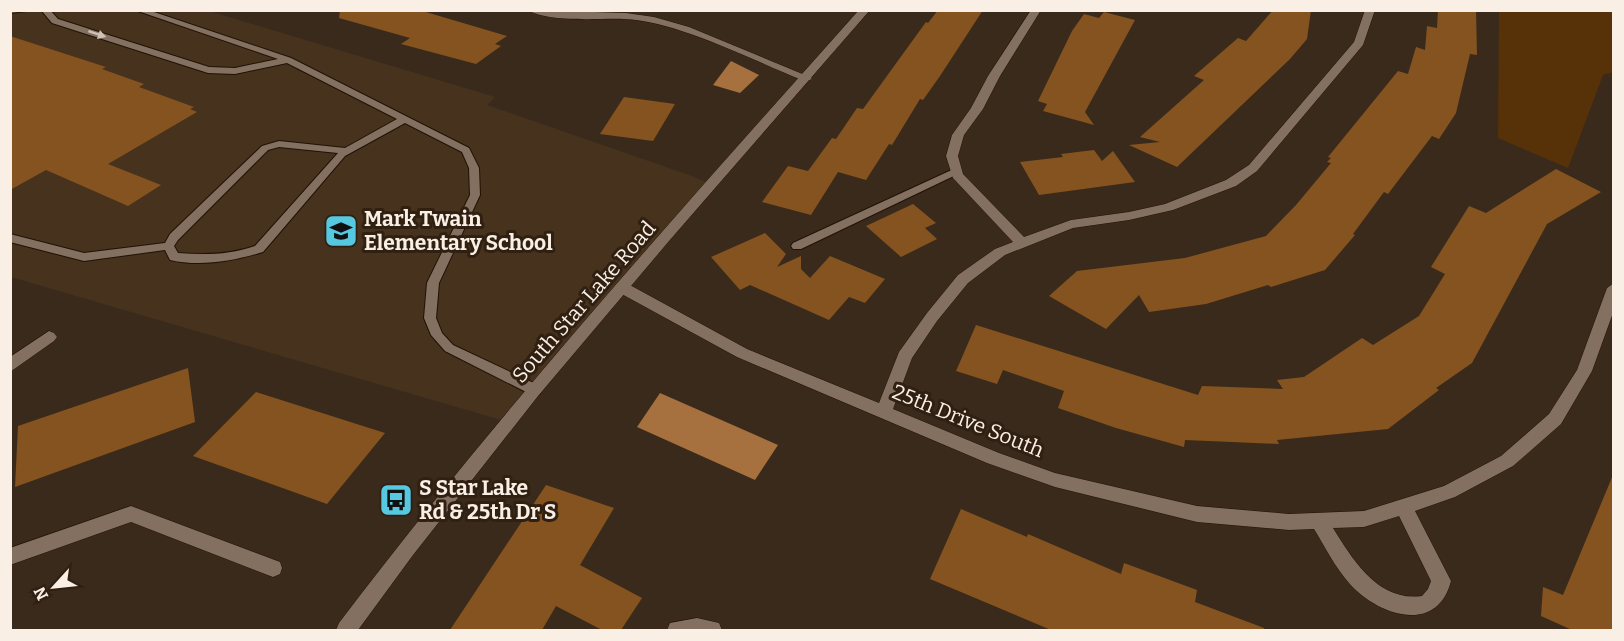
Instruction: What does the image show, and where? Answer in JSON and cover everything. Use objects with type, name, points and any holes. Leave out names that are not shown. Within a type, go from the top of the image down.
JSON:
[{"type":"street","points":[[533,10],[569,16],[626,16],[654,20],[685,29],[806,78]]},
{"type":"street","name":"South Star Lake Road","points":[[346,630],[401,554],[535,390],[865,10]]},
{"type":"street","points":[[1021,242],[957,175],[952,156],[958,135],[977,109],[994,76],[1036,10]]},
{"type":"street","points":[[884,411],[905,356],[963,279],[1000,252],[1021,242],[1071,225],[1168,207],[1231,183],[1253,168],[1359,43],[1370,10]]},
{"type":"street","name":"25th Drive South","points":[[622,288],[742,353],[993,458],[1055,480],[1197,514],[1289,522],[1364,519],[1449,492],[1508,460],[1555,419],[1584,371],[1614,288]]},
{"type":"street","points":[[10,366],[49,337]]},
{"type":"street","points":[[1319,521],[1355,579],[1368,591],[1402,606],[1418,606],[1430,602],[1438,593],[1441,581],[1403,506]]},
{"type":"street","points":[[10,568],[19,554],[131,514],[273,568]]},
{"type":"street","points":[[677,630],[697,628],[712,630]]},
{"type":"lane","points":[[10,11],[31,10]]},
{"type":"lane","points":[[45,10],[55,21],[208,70],[235,70],[288,60]]},
{"type":"lane","points":[[139,10],[288,60],[466,150],[474,168],[475,195],[433,283],[430,318],[437,335],[449,348],[535,390]]},
{"type":"lane","points":[[168,246],[174,257],[210,260],[241,256],[259,249],[342,154],[404,119]]},
{"type":"lane","points":[[10,238],[84,257],[168,246],[174,237],[265,148],[279,144],[347,151]]},
{"type":"lane","points":[[797,246],[956,171]]},
{"type":"shaded area","name":"Mark Twain Elementary School","points":[[10,11],[209,11],[495,97],[487,105],[712,185],[508,422],[11,277]]},
{"type":"shaded area","points":[[1499,11],[1613,11],[1613,72],[1603,75],[1568,168],[1498,138]]},
{"type":"shaded area","points":[[731,61],[759,75],[740,93],[713,85]]},
{"type":"shaded area","points":[[660,393],[778,445],[755,480],[637,427]]},
{"type":"building","points":[[340,10],[419,10],[507,36],[495,44],[501,46],[476,64],[401,44],[410,38],[339,18]]},
{"type":"building","points":[[938,10],[983,10],[940,76],[923,100],[920,99],[892,145],[889,144],[866,180],[838,172],[811,215],[762,202],[788,166],[808,171],[832,138],[836,139],[857,108],[863,109],[926,22],[928,23]]},
{"type":"building","points":[[1273,10],[1311,10],[1307,39],[1290,59],[1177,167],[1129,145],[1160,142],[1140,137],[1204,80],[1194,76],[1238,38],[1246,41]]},
{"type":"building","points":[[1438,10],[1476,10],[1477,55],[1470,54],[1456,113],[1439,139],[1432,136],[1388,194],[1384,192],[1353,234],[1355,235],[1325,270],[1206,304],[1149,312],[1139,295],[1106,329],[1049,296],[1077,271],[1185,258],[1266,236],[1331,163],[1327,162],[1331,158],[1328,157],[1398,71],[1408,74],[1416,47],[1425,50],[1427,26],[1437,28]]},
{"type":"building","points":[[1104,12],[1135,20],[1085,112],[1094,125],[1043,111],[1047,104],[1038,101],[1072,31],[1084,14],[1099,18]]},
{"type":"building","points":[[10,36],[106,67],[102,69],[144,84],[139,87],[194,107],[190,109],[197,112],[108,164],[161,185],[128,206],[46,170],[10,190]]},
{"type":"building","points":[[624,97],[675,104],[653,141],[600,134]]},
{"type":"building","points":[[1094,150],[1102,161],[1113,151],[1135,182],[1039,195],[1020,162],[1063,157],[1061,154]]},
{"type":"building","points":[[1556,169],[1601,192],[1547,224],[1472,363],[1436,388],[1439,390],[1388,429],[1277,440],[1279,444],[1185,440],[1184,447],[1116,428],[1058,408],[1064,391],[1003,370],[997,384],[956,371],[976,325],[1198,395],[1202,386],[1283,389],[1277,380],[1304,377],[1362,338],[1373,345],[1419,316],[1445,274],[1431,267],[1469,206],[1486,213]]},
{"type":"building","points":[[913,204],[936,223],[925,228],[937,239],[901,257],[866,226]]},
{"type":"building","points":[[765,233],[786,254],[777,267],[801,256],[801,269],[810,278],[830,256],[885,279],[865,303],[849,297],[829,320],[750,285],[740,290],[711,257]]},
{"type":"building","points":[[188,368],[195,422],[15,487],[18,426]]},
{"type":"building","points":[[256,392],[385,433],[327,504],[193,456]]},
{"type":"building","points":[[1613,475],[1614,630],[1572,630],[1541,616],[1543,587],[1563,595]]},
{"type":"building","points":[[546,485],[614,508],[580,565],[642,598],[621,630],[602,630],[556,606],[542,630],[450,630]]},
{"type":"building","points":[[961,509],[1027,537],[1028,534],[1121,574],[1124,563],[1197,590],[1195,602],[1264,628],[1264,630],[1051,630],[930,579]]},
{"type":"place","name":"Mark Twain Elementary School","points":[[341,231]]},
{"type":"place","name":"S Star Lake Rd & 25th Dr S","points":[[396,500]]}]
